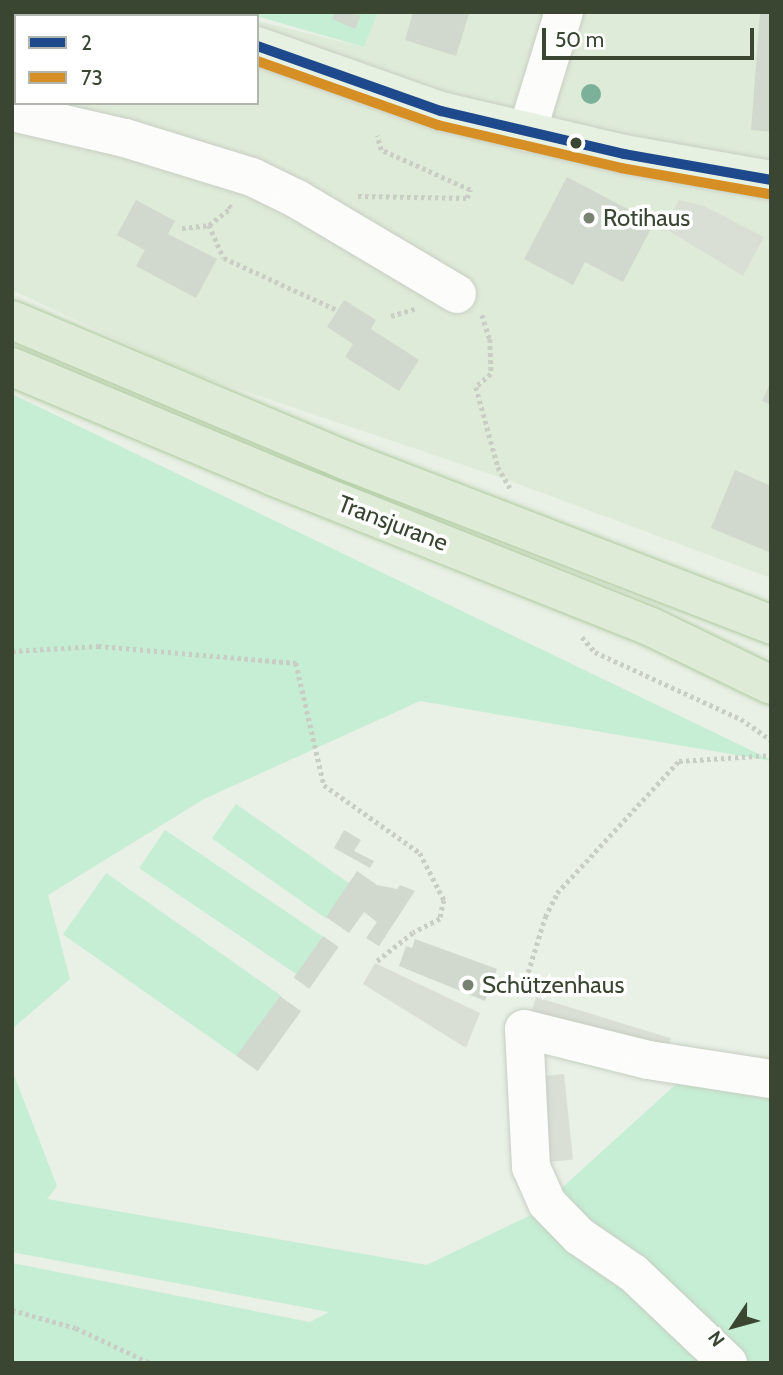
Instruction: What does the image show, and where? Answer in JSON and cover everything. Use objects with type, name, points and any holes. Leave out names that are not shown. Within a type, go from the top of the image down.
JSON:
[{"type":"highway","name":"Transjurane","points":[[12,320],[347,461],[771,625]]},
{"type":"highway","name":"Transjurane","points":[[12,367],[272,475],[612,610],[771,685]]},
{"type":"main road","points":[[259,47],[441,111],[624,154],[771,180]]},
{"type":"street","points":[[527,132],[564,12]]},
{"type":"street","points":[[12,112],[125,138],[252,177],[298,199],[457,294]]},
{"type":"street","points":[[728,1363],[633,1273],[579,1236],[547,1203],[531,1167],[524,1029],[648,1060],[771,1079]]},
{"type":"path","points":[[353,196],[467,198],[470,190],[381,150],[377,136]]},
{"type":"path","points":[[183,229],[209,225],[231,208],[222,201]]},
{"type":"path","points":[[209,225],[223,258],[337,310]]},
{"type":"path","points":[[12,651],[98,646],[296,663],[324,785],[419,853],[444,900],[440,919],[413,933],[375,963]]},
{"type":"path","points":[[526,979],[545,917],[557,893],[679,761],[771,755]]},
{"type":"path","points":[[12,1310],[76,1328],[150,1363]]},
{"type":"shaded area","points":[[12,12],[230,14],[14,14],[14,105],[259,105],[259,21],[364,47],[378,12],[771,12],[771,578],[502,478],[185,371],[12,290]]},
{"type":"shaded area","points":[[679,200],[704,206],[764,237],[743,276],[664,228]]},
{"type":"shaded area","points":[[375,963],[480,1013],[466,1048],[363,984]]},
{"type":"shaded area","points":[[536,997],[671,1038],[665,1058],[530,1017]]},
{"type":"shaded area","points":[[564,1074],[573,1160],[545,1162],[536,1077]]},
{"type":"green space","points":[[243,12],[378,12],[364,47],[259,17],[259,14]]},
{"type":"green space","points":[[12,394],[771,761],[420,701],[204,799],[48,895],[70,979],[12,1029]]},
{"type":"green space","points":[[236,804],[350,884],[326,918],[212,838]]},
{"type":"green space","points":[[165,830],[323,936],[297,974],[139,868]]},
{"type":"green space","points":[[106,873],[280,995],[237,1057],[63,934]]},
{"type":"green space","points":[[705,1058],[771,1064],[771,1363],[12,1363],[12,1263],[310,1322],[329,1312],[12,1252],[12,1070],[57,1186],[47,1199],[427,1265],[533,1214]]},
{"type":"building","points":[[335,12],[361,15],[355,29],[332,19]]},
{"type":"building","points":[[413,12],[469,14],[456,56],[405,40]]},
{"type":"building","points":[[760,12],[771,12],[771,132],[751,130]]},
{"type":"building","points":[[567,177],[654,223],[623,282],[585,262],[573,285],[524,259]]},
{"type":"building","points":[[136,200],[175,221],[168,234],[217,259],[196,298],[136,266],[145,250],[117,235]]},
{"type":"building","points":[[344,300],[376,320],[371,329],[419,360],[399,391],[345,357],[353,344],[327,327]]},
{"type":"building","points":[[771,381],[771,405],[762,401]]},
{"type":"building","points":[[735,470],[771,486],[771,553],[711,528]]},
{"type":"building","points":[[344,830],[361,840],[354,851],[374,861],[370,868],[334,848]]},
{"type":"building","points":[[357,871],[377,885],[397,889],[400,885],[415,891],[379,946],[366,938],[377,922],[364,912],[349,933],[326,917]]},
{"type":"building","points":[[323,936],[339,947],[309,989],[294,978]]},
{"type":"building","name":"Schützenhaus","points":[[415,939],[497,969],[485,1001],[399,966],[406,946],[412,948]]},
{"type":"building","points":[[280,996],[301,1011],[258,1071],[237,1056]]},
{"type":"transit line","name":"2","points":[[259,47],[441,111],[624,154],[771,180]]},
{"type":"transit line","name":"73","points":[[259,62],[438,125],[621,168],[769,194]]},
{"type":"place","name":"Rotihaus","points":[[589,218]]},
{"type":"place","name":"Schützenhaus","points":[[468,985]]}]
